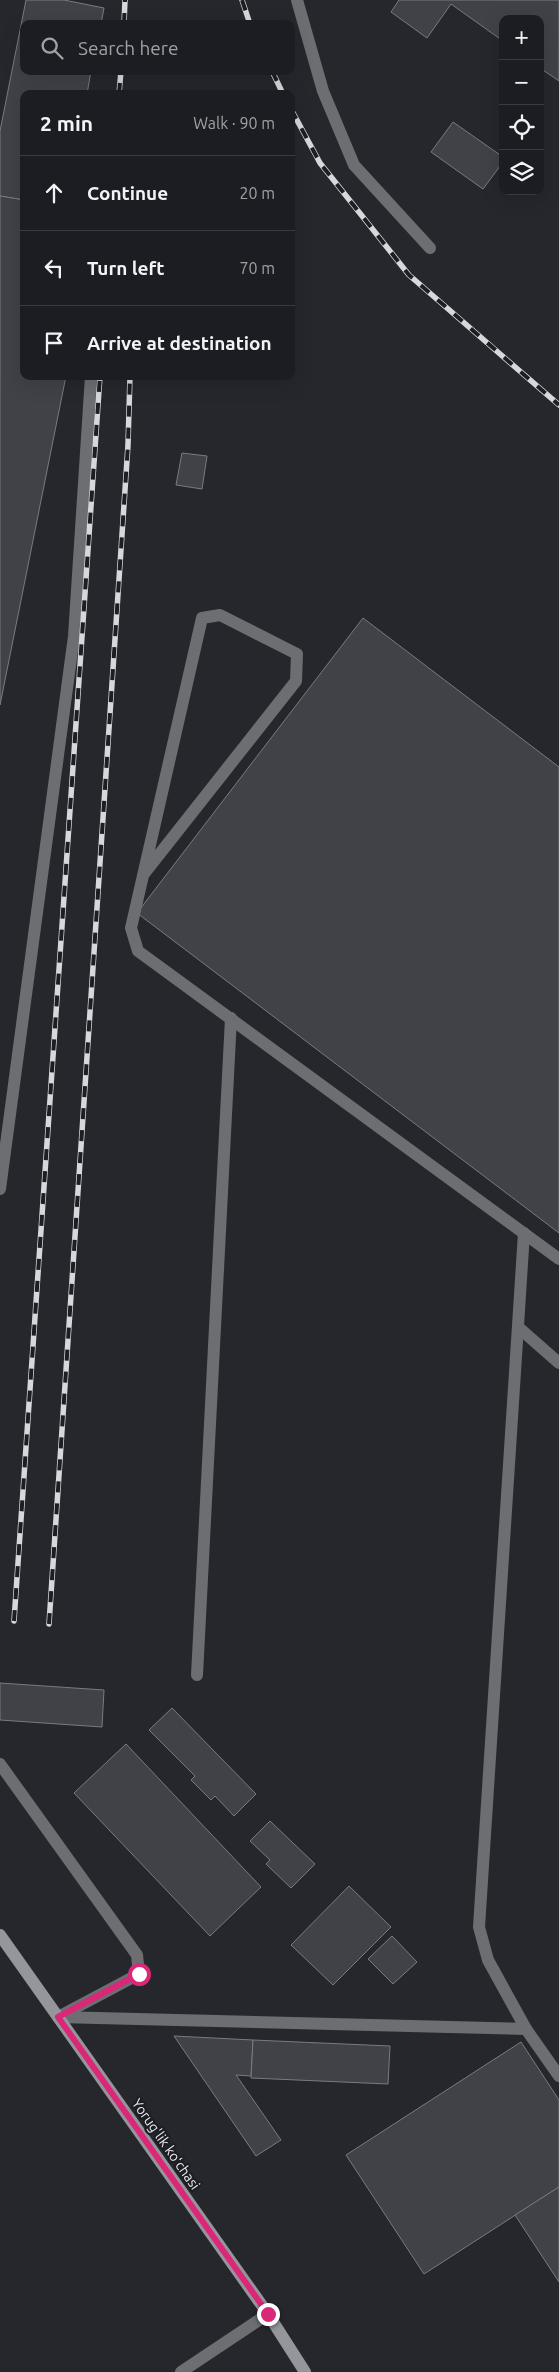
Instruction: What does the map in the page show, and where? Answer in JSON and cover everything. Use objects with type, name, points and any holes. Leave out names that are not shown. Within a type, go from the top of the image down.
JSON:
[{"type":"main road","name":"Yorug'lik koʻchasi","points":[[0,1935],[268,2314],[305,2372]]},
{"type":"street","points":[[296,0],[323,91],[354,165],[430,248]]},
{"type":"street","points":[[0,1189],[74,636],[91,380]]},
{"type":"street","points":[[143,875],[296,680],[298,654],[220,615],[202,618],[143,875],[131,928],[138,951],[559,1259]]},
{"type":"street","points":[[197,1675],[231,1018]]},
{"type":"street","points":[[524,1233],[479,1927],[488,1960],[526,2029],[559,2076]]},
{"type":"street","points":[[518,1327],[559,1363]]},
{"type":"street","points":[[0,1764],[137,1955],[139,1974],[58,2017]]},
{"type":"street","points":[[58,2017],[526,2029]]},
{"type":"street","points":[[181,2372],[268,2314]]},
{"type":"building","points":[[26,0],[64,0],[104,8],[102,20],[22,20]]},
{"type":"building","points":[[399,0],[559,0],[559,81],[544,71],[544,15],[499,15],[499,38],[451,4],[427,38],[391,12]]},
{"type":"building","points":[[20,30],[20,75],[90,75],[88,90],[20,90],[20,199],[0,196],[0,131]]},
{"type":"building","points":[[453,122],[499,154],[499,167],[483,189],[431,152]]},
{"type":"building","points":[[0,196],[20,199],[20,380],[65,380],[0,705]]},
{"type":"building","points":[[182,453],[207,456],[202,489],[176,485]]},
{"type":"building","points":[[363,618],[559,767],[559,1233],[137,913]]},
{"type":"building","points":[[0,1683],[104,1690],[102,1727],[0,1720]]},
{"type":"building","points":[[172,1708],[256,1794],[234,1816],[215,1796],[211,1800],[191,1780],[195,1776],[149,1730]]},
{"type":"building","points":[[126,1744],[261,1887],[210,1936],[74,1793]]},
{"type":"building","points":[[270,1821],[315,1864],[291,1888],[266,1864],[270,1860],[250,1841]]},
{"type":"building","points":[[349,1886],[391,1927],[333,1985],[291,1945]]},
{"type":"building","points":[[392,1936],[417,1962],[393,1984],[368,1959]]},
{"type":"building","points":[[174,2036],[253,2040],[251,2076],[236,2075],[281,2140],[256,2156]]},
{"type":"building","points":[[253,2040],[390,2046],[388,2084],[251,2078]]},
{"type":"building","points":[[521,2042],[559,2100],[559,2187],[424,2274],[346,2155]]},
{"type":"building","points":[[559,2187],[559,2282],[515,2215]]},
{"type":"railway","points":[[124,20],[125,0]]},
{"type":"railway","points":[[242,0],[249,20]]},
{"type":"railway","points":[[119,90],[121,75]]},
{"type":"railway","points":[[274,75],[281,90]]},
{"type":"railway","points":[[295,116],[320,163],[409,275],[559,405]]},
{"type":"railway","points":[[14,1621],[100,380]]},
{"type":"railway","points":[[49,1624],[128,445],[130,380]]},
{"type":"route","points":[[139,1974],[58,2017],[268,2314]]}]
